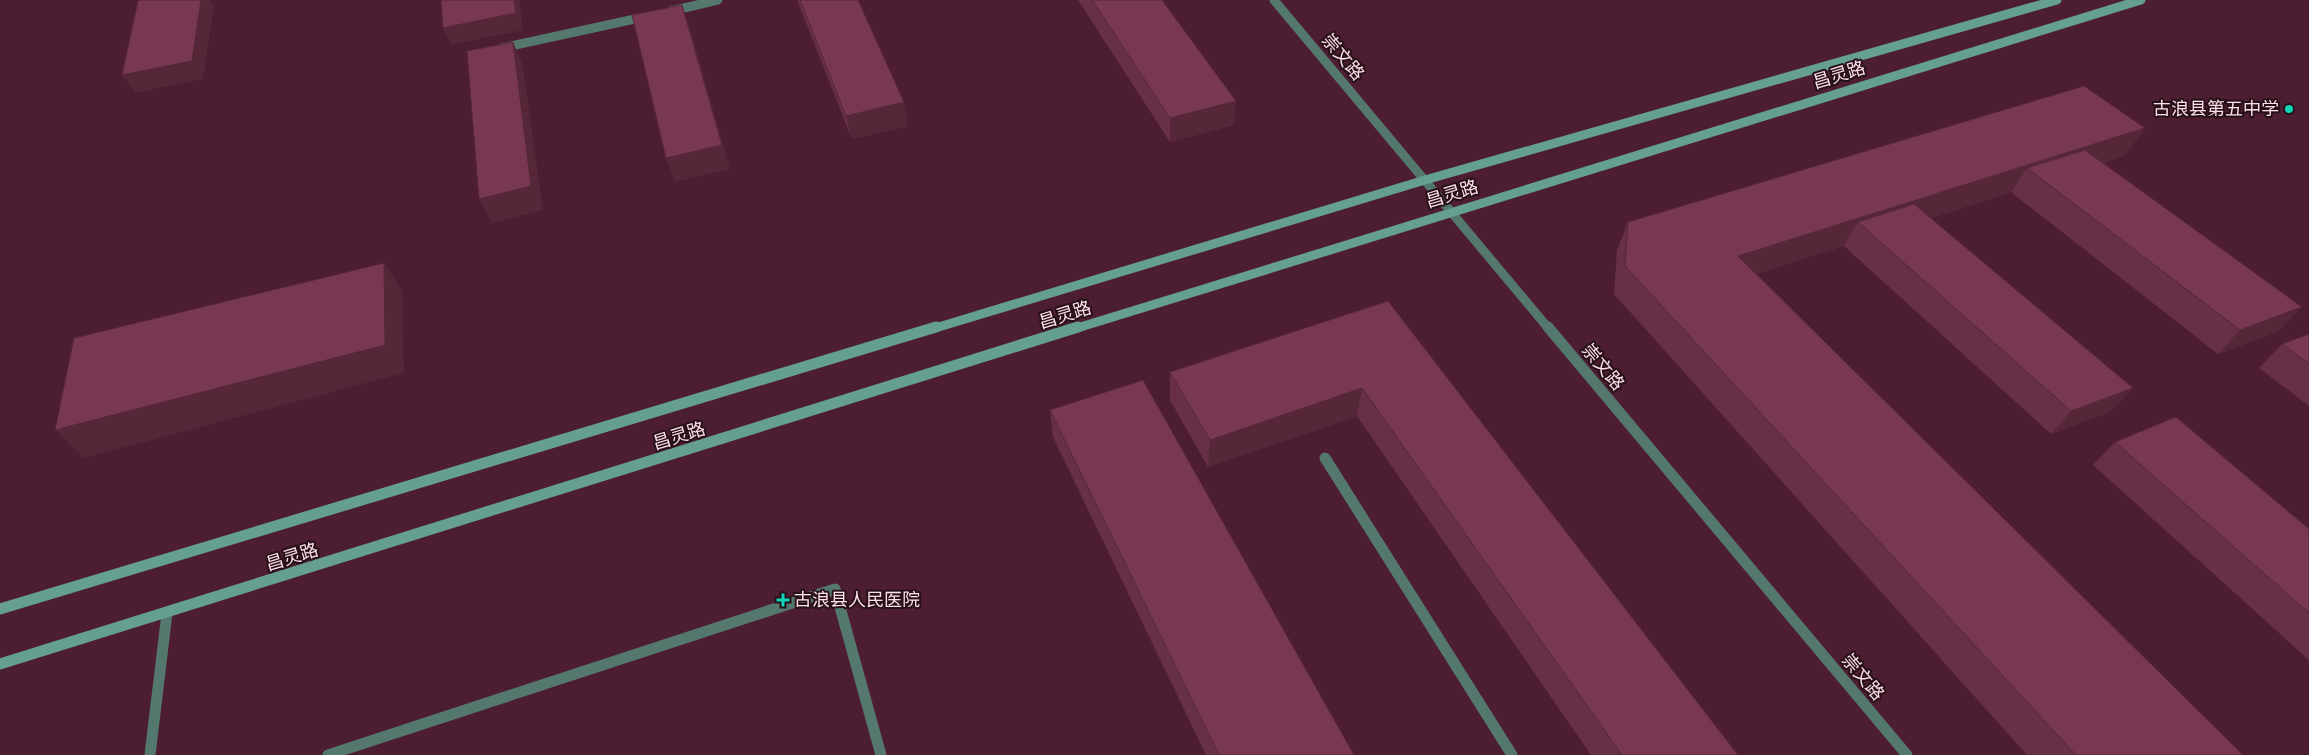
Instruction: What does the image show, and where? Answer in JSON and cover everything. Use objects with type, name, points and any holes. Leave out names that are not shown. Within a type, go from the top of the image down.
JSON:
[{"type":"main road","name":"昌灵路","points":[[0,609],[1425,180],[2057,0]]},
{"type":"main road","name":"昌灵路","points":[[0,664],[1451,211],[2141,0]]},
{"type":"street","points":[[662,13],[718,0]]},
{"type":"street","name":"崇文路","points":[[1274,0],[1907,755]]},
{"type":"street","points":[[491,51],[652,15]]},
{"type":"street","points":[[1325,458],[1512,755]]},
{"type":"street","points":[[328,755],[835,589],[882,755]]},
{"type":"street","points":[[150,755],[167,613]]},
{"type":"building","points":[[201,0],[192,61],[122,75],[138,1]]},
{"type":"building","points":[[441,0],[514,0],[516,13],[443,28]]},
{"type":"building","points":[[800,0],[858,0],[904,102],[846,116]]},
{"type":"building","points":[[1092,0],[1162,0],[1236,101],[1170,118]]},
{"type":"building","points":[[682,5],[722,145],[666,158],[632,15]]},
{"type":"building","points":[[513,42],[531,186],[479,199],[467,51]]},
{"type":"building","points":[[2084,86],[2145,128],[1738,256],[2243,755],[2076,755],[1625,266],[1628,222]]},
{"type":"building","points":[[2085,150],[2302,307],[2240,330],[2027,168]]},
{"type":"building","points":[[1914,204],[2133,388],[2071,411],[1858,222]]},
{"type":"building","points":[[384,263],[385,345],[55,430],[74,338]]},
{"type":"building","points":[[1388,301],[1738,755],[1622,755],[1362,388],[1210,440],[1170,372]]},
{"type":"building","points":[[2309,334],[2309,364],[2282,344]]},
{"type":"building","points":[[1143,380],[1354,755],[1219,755],[1050,410]]},
{"type":"building","points":[[2176,417],[2309,529],[2309,613],[2115,442]]},
{"type":"place","name":"古浪县第五中学","points":[[2289,109]]},
{"type":"place","name":"古浪县人民医院","points":[[783,600]]}]
